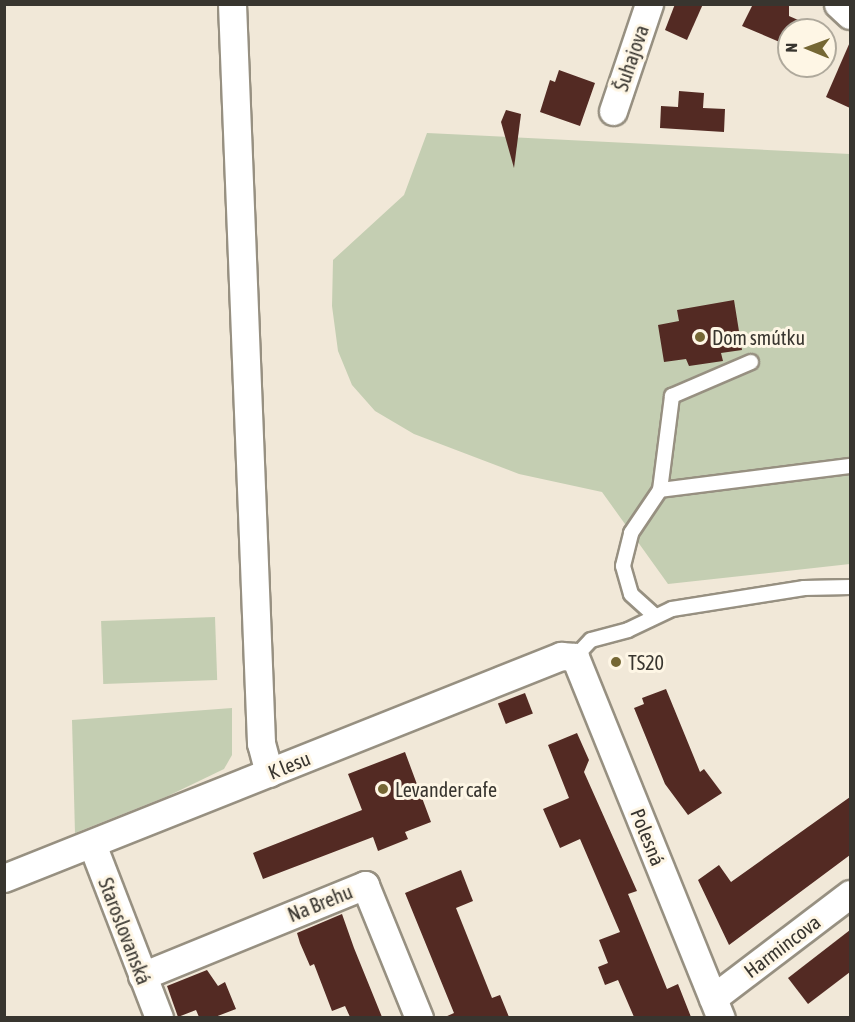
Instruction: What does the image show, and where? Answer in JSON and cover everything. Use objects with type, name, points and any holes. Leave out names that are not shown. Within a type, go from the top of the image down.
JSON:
[{"type":"street","points":[[232,4],[261,743],[269,773]]},
{"type":"street","name":"Šuhajova","points":[[613,111],[649,4]]},
{"type":"street","points":[[838,4],[850,15]]},
{"type":"street","name":"K lesu","points":[[4,878],[561,656],[575,657]]},
{"type":"street","name":"Polesná","points":[[575,657],[717,1008]]},
{"type":"street","name":"Staroslovanská","points":[[92,843],[159,1017]]},
{"type":"street","name":"Na Brehu","points":[[142,976],[365,885],[419,1017]]},
{"type":"street","name":"Harmincova","points":[[717,1008],[850,894]]},
{"type":"lane","points":[[654,615],[631,594],[622,566],[631,533],[660,490],[672,396],[751,362]]},
{"type":"lane","points":[[660,490],[850,466]]},
{"type":"lane","points":[[575,657],[591,640],[628,630],[654,615],[741,596],[804,588],[850,587]]},
{"type":"green space","points":[[427,133],[850,154],[850,564],[668,584],[602,492],[519,474],[414,434],[375,411],[352,385],[338,351],[332,306],[333,260],[404,195]]},
{"type":"green space","points":[[215,617],[217,680],[103,684],[101,621]]},
{"type":"green space","points":[[232,708],[232,755],[224,769],[168,796],[75,833],[72,720]]},
{"type":"building","points":[[675,4],[703,4],[687,40],[665,30]]},
{"type":"building","points":[[753,4],[789,4],[789,16],[794,18],[777,18],[777,41],[742,26]]},
{"type":"building","points":[[850,42],[850,108],[826,97],[834,78],[837,78],[837,72]]},
{"type":"building","points":[[559,70],[595,83],[580,126],[540,112],[550,80],[555,82]]},
{"type":"building","points":[[679,91],[704,93],[703,108],[725,109],[724,132],[660,128],[661,106],[678,107]]},
{"type":"building","points":[[506,110],[521,114],[514,168],[501,122]]},
{"type":"building","name":"Dom smútku","points":[[734,300],[742,350],[721,353],[723,361],[689,366],[686,359],[664,362],[658,325],[679,321],[677,310]]},
{"type":"building","points":[[666,689],[700,772],[704,769],[722,793],[688,815],[665,784],[634,708],[644,704],[642,698]]},
{"type":"building","points":[[525,693],[533,714],[506,724],[498,703]]},
{"type":"building","points":[[577,733],[589,760],[584,772],[637,891],[628,894],[667,989],[678,984],[691,1017],[634,1017],[618,980],[605,985],[598,967],[608,963],[599,940],[620,932],[580,839],[560,848],[543,809],[569,798],[548,745]]},
{"type":"building","points":[[405,752],[431,822],[405,832],[408,839],[378,851],[373,837],[263,879],[253,853],[362,810],[348,774]]},
{"type":"building","points":[[850,797],[850,855],[729,945],[698,880],[719,865],[731,882]]},
{"type":"building","points":[[461,870],[473,901],[456,908],[492,998],[500,995],[509,1017],[445,1017],[454,1013],[405,893]]},
{"type":"building","points":[[342,914],[382,1017],[350,1017],[345,1006],[332,1011],[314,964],[310,966],[300,943],[297,933]]},
{"type":"building","points":[[850,930],[850,972],[808,1004],[788,978]]},
{"type":"building","points":[[207,970],[218,986],[225,982],[236,1009],[215,1017],[199,1017],[196,1010],[178,1017],[167,986]]},
{"type":"place","name":"Dom smútku","points":[[700,337]]},
{"type":"place","name":"TS20","points":[[616,662]]},
{"type":"place","name":"Levander cafe","points":[[383,789]]}]
